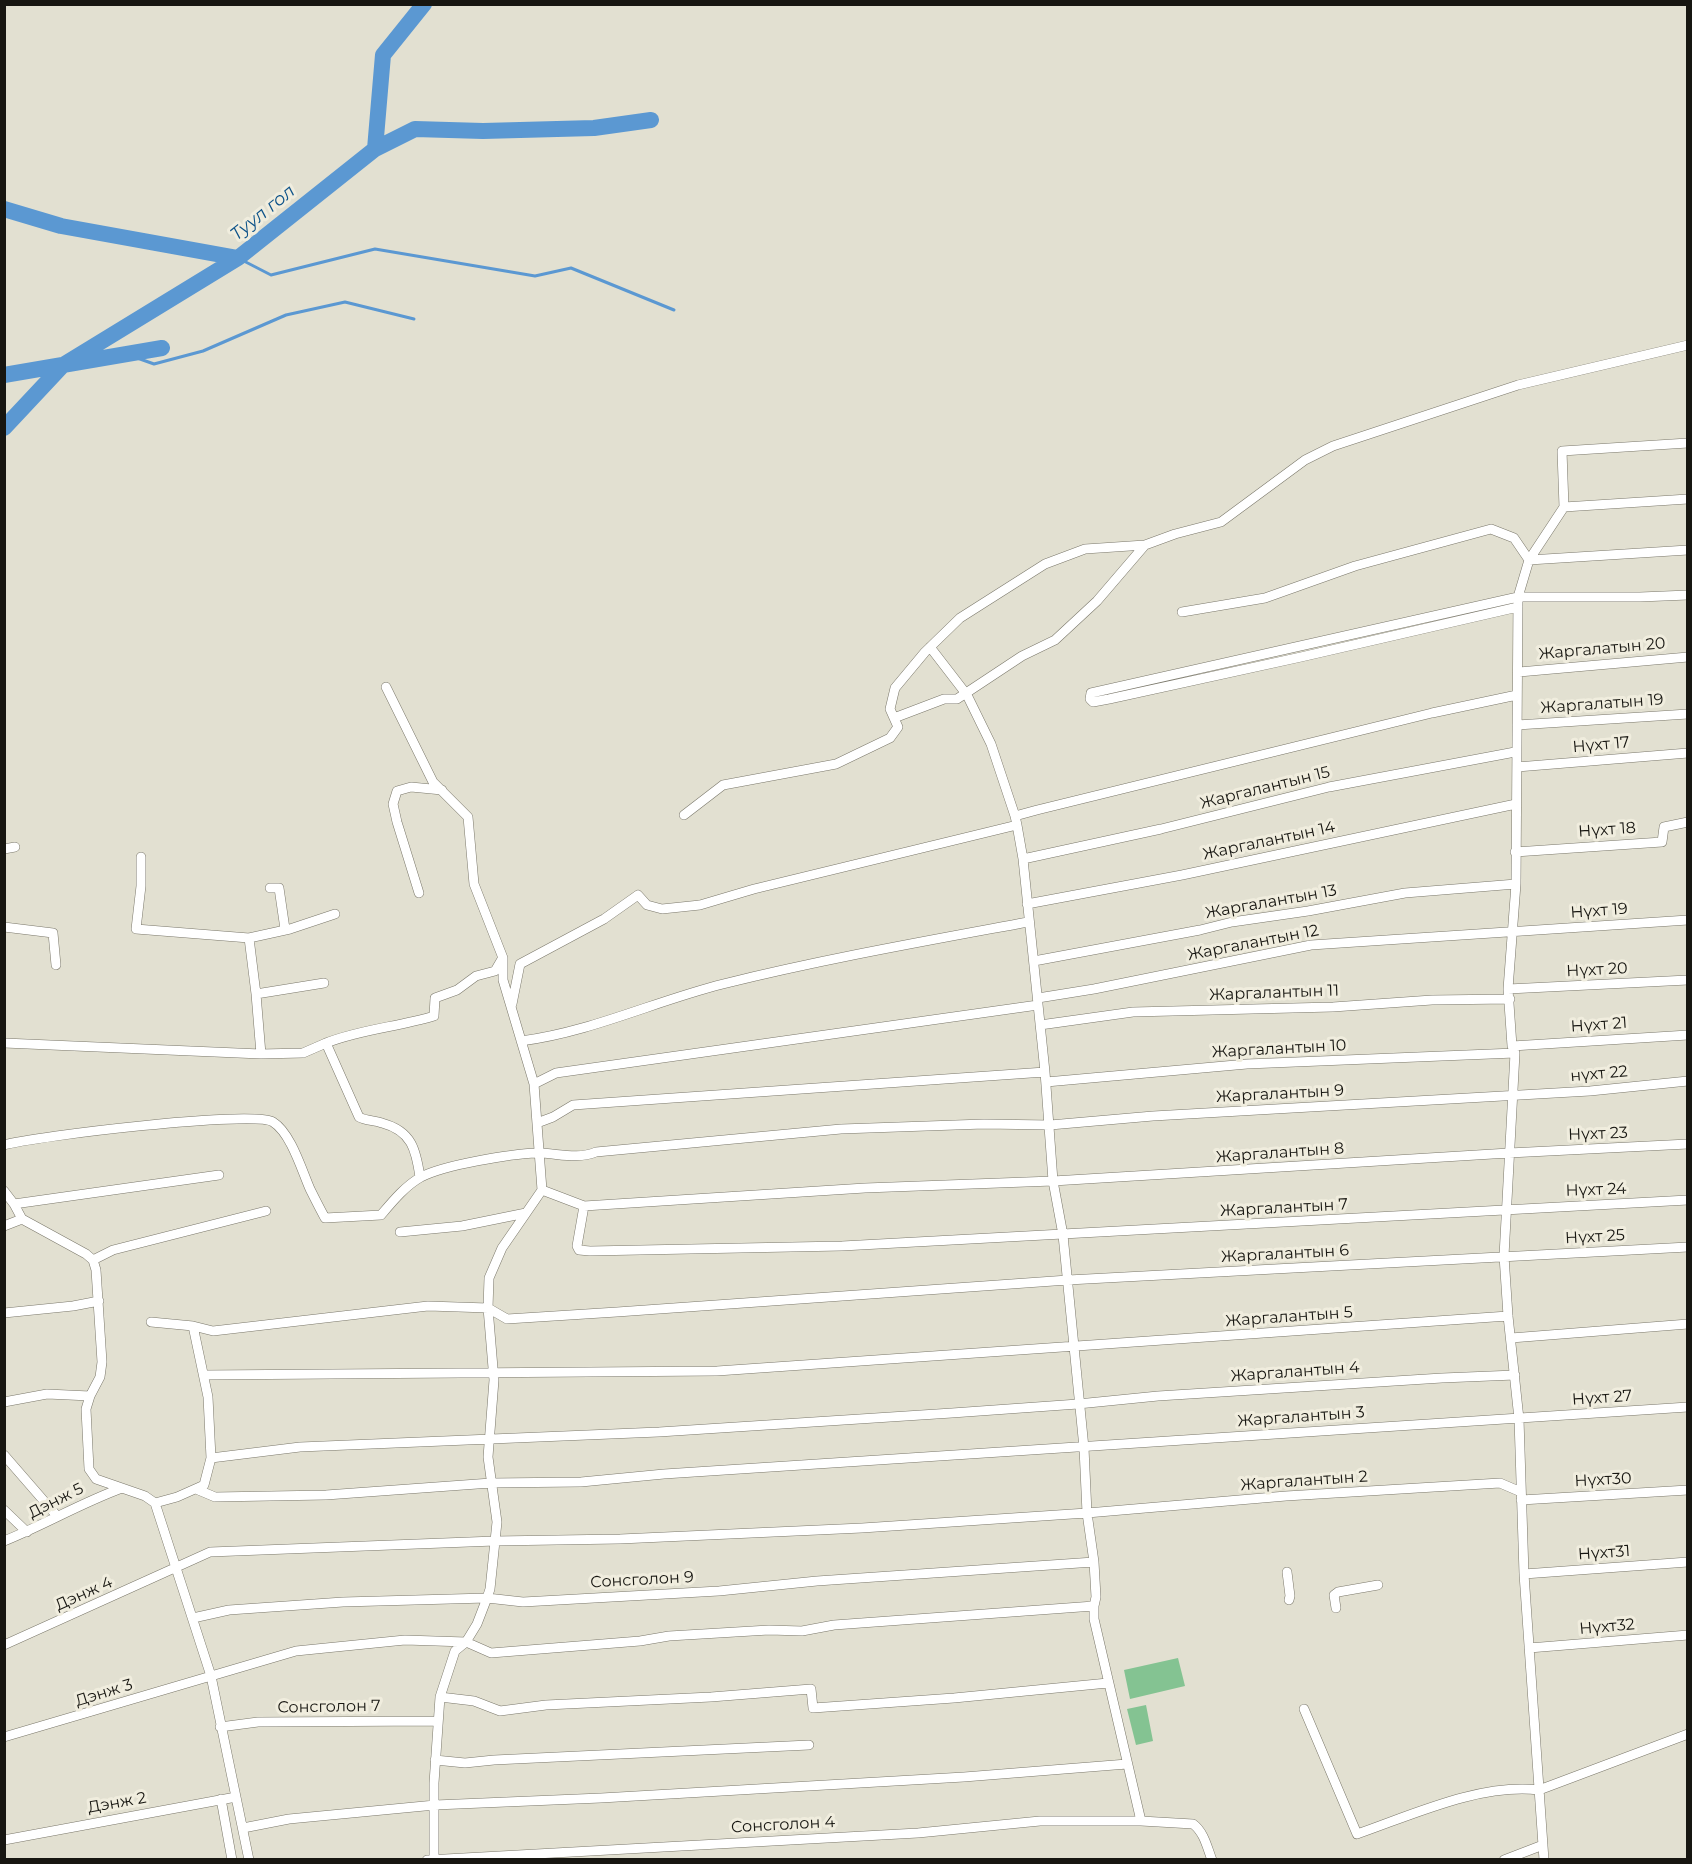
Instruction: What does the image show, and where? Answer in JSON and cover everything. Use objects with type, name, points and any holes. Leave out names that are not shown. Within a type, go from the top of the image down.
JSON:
[{"type":"street","points":[[684,815],[723,785],[836,764],[890,738],[898,727],[890,709],[894,688],[930,647],[960,618],[1045,564],[1085,549],[1145,545],[1175,534],[1221,522],[1305,460],[1333,446],[1518,385],[1688,345]]},
{"type":"street","points":[[1544,1860],[1524,1574],[1519,1419],[1504,1256],[1513,1050],[1509,994],[1516,884],[1517,767],[1515,752],[1519,672],[1518,602],[1529,560],[1564,507],[1562,451],[1688,443]]},
{"type":"street","points":[[1564,507],[1688,499]]},
{"type":"street","points":[[1182,612],[1264,598],[1355,566],[1491,529],[1514,538],[1529,560]]},
{"type":"street","points":[[894,718],[944,699],[957,699],[1022,656],[1055,640],[1097,601],[1145,545]]},
{"type":"street","points":[[1529,560],[1688,550]]},
{"type":"street","points":[[1382,632],[1301,657],[1093,702],[1090,699],[1090,693],[1299,646],[1382,632],[1518,602],[1688,595]]},
{"type":"street","points":[[1299,646],[1301,657]]},
{"type":"street","points":[[930,647],[966,694],[991,744],[1016,821],[1023,859],[1046,1077],[1053,1181],[1063,1235],[1084,1448],[1087,1513],[1094,1562],[1096,1597],[1094,1619],[1141,1821]]},
{"type":"street","name":"Жаргалатын 20","points":[[1519,672],[1688,657]]},
{"type":"street","points":[[386,687],[433,782],[468,817],[474,884],[503,958],[503,980],[534,1084],[542,1190],[502,1248],[489,1278],[488,1308],[493,1372],[488,1457],[497,1522],[490,1589],[477,1624],[466,1642],[455,1651],[440,1696],[435,1760],[434,1859]]},
{"type":"street","points":[[512,1004],[520,964],[604,919],[638,895],[647,905],[662,909],[700,905],[1432,713],[1517,695]]},
{"type":"street","name":"Жаргалатын 19","points":[[1517,725],[1688,714]]},
{"type":"street","name":"Жаргалантын 15","points":[[1023,859],[1161,829],[1329,787],[1515,752]]},
{"type":"street","name":"Нүхт 17","points":[[1517,767],[1688,753]]},
{"type":"street","points":[[419,893],[393,804],[397,791],[411,787],[442,790]]},
{"type":"street","name":"Жаргалантын 14","points":[[1027,904],[1516,804]]},
{"type":"street","name":"Нүхт 18","points":[[1515,852],[1662,842],[1664,827],[1688,822]]},
{"type":"street","points":[[4,849],[15,847]]},
{"type":"street","points":[[141,856],[141,886],[136,929],[249,938],[335,914]]},
{"type":"street","name":"Жаргалантын 13","points":[[1034,961],[1232,922],[1405,893],[1516,884]]},
{"type":"street","points":[[270,888],[279,888],[285,929]]},
{"type":"street","name":"Нүхт 19","points":[[1513,931],[1688,920]]},
{"type":"street","points":[[521,1041],[565,1033],[721,984],[873,951],[1028,922]]},
{"type":"street","points":[[4,927],[53,933],[56,965]]},
{"type":"street","name":"Жаргалантын 12","points":[[534,1084],[556,1073],[1038,1001],[1311,945],[1513,931]]},
{"type":"street","points":[[249,938],[261,1054]]},
{"type":"street","points":[[4,1043],[261,1054],[303,1053],[326,1043],[375,1029],[411,1023],[434,1016],[435,998],[457,990],[476,976],[495,971],[503,958]]},
{"type":"street","name":"Нүхт 20","points":[[1509,994],[1688,980]]},
{"type":"street","points":[[256,994],[324,983]]},
{"type":"street","name":"Жаргалантын 11","points":[[1040,1025],[1133,1012],[1333,1007],[1509,994]]},
{"type":"street","name":"Нүхт 21","points":[[1513,1050],[1688,1035]]},
{"type":"street","points":[[4,1145],[144,1125],[234,1119],[273,1121],[291,1143],[325,1218],[381,1215],[420,1177],[418,1161],[407,1135],[397,1128],[359,1117],[326,1043]]},
{"type":"street","name":"Жаргалантын 10","points":[[537,1123],[553,1118],[573,1105],[1513,1050]]},
{"type":"street","name":"нүхт 22","points":[[1512,1095],[1590,1091],[1688,1081]]},
{"type":"street","name":"Жаргалантын 9","points":[[420,1177],[444,1169],[511,1155],[540,1153],[587,1156],[596,1152],[841,1129],[984,1124],[1050,1125],[1153,1116],[1512,1095]]},
{"type":"street","name":"Нүхт 23","points":[[1509,1153],[1688,1144]]},
{"type":"street","name":"Жаргалантын 8","points":[[584,1206],[865,1188],[1053,1181],[1509,1153]]},
{"type":"street","points":[[14,1204],[219,1175]]},
{"type":"street","points":[[542,1190],[584,1206]]},
{"type":"street","points":[[4,1191],[22,1220],[93,1260],[99,1301],[102,1362],[100,1377],[86,1409],[89,1469],[96,1479],[145,1496],[155,1503],[211,1676],[249,1860]]},
{"type":"street","name":"Нүхт 24","points":[[1506,1209],[1688,1200]]},
{"type":"street","name":"Жаргалантын 7","points":[[584,1206],[577,1246],[579,1250],[590,1251],[842,1246],[1506,1209]]},
{"type":"street","points":[[93,1260],[112,1250],[266,1211]]},
{"type":"street","points":[[400,1232],[462,1226],[525,1214]]},
{"type":"street","points":[[4,1226],[22,1220]]},
{"type":"street","name":"Нүхт 25","points":[[1504,1256],[1688,1247]]},
{"type":"street","name":"Жаргалантын 6","points":[[151,1322],[213,1330],[428,1306],[488,1308],[507,1318],[528,1318],[1068,1280],[1504,1256]]},
{"type":"street","points":[[4,1313],[99,1301]]},
{"type":"street","name":"Жаргалантын 5","points":[[204,1375],[717,1371],[1508,1316]]},
{"type":"street","points":[[1511,1338],[1688,1324]]},
{"type":"street","points":[[155,1503],[204,1485],[212,1458],[204,1375],[193,1326]]},
{"type":"street","name":"Жаргалантын 4","points":[[212,1458],[300,1447],[718,1428],[1078,1404],[1168,1395],[1515,1375]]},
{"type":"street","points":[[4,1402],[47,1394],[90,1396]]},
{"type":"street","name":"Нүхт 27","points":[[1519,1419],[1688,1407]]},
{"type":"street","name":"Жаргалантын 3","points":[[196,1489],[216,1497],[326,1496],[491,1483],[581,1482],[664,1474],[1519,1419]]},
{"type":"street","points":[[4,1455],[57,1516]]},
{"type":"street","name":"Жаргалантын 2","points":[[495,1541],[621,1539],[862,1528],[1087,1513],[1286,1496],[1500,1483],[1521,1496]]},
{"type":"street","name":"Дэнж 5","points":[[4,1541],[27,1532],[93,1498],[122,1488]]},
{"type":"street","name":"Нүхт30","points":[[1521,1496],[1688,1490]]},
{"type":"street","points":[[4,1510],[27,1532]]},
{"type":"street","name":"Дэнж 4","points":[[4,1645],[210,1552],[495,1541]]},
{"type":"street","name":"Сонсголон 9","points":[[192,1618],[229,1610],[343,1602],[487,1598],[523,1602],[719,1591],[817,1581],[1094,1562]]},
{"type":"street","name":"Нүхт31","points":[[1524,1574],[1688,1562]]},
{"type":"street","points":[[1287,1572],[1289,1600]]},
{"type":"street","points":[[1336,1608],[1334,1594],[1378,1585]]},
{"type":"street","name":"Дэнж 3","points":[[4,1737],[296,1651],[405,1640],[466,1642],[491,1653],[640,1641],[669,1636],[769,1630],[802,1631],[834,1625],[1094,1606]]},
{"type":"street","name":"Нүхт32","points":[[1529,1648],[1688,1635]]},
{"type":"street","points":[[440,1696],[474,1701],[500,1711],[546,1705],[711,1697],[812,1689],[813,1708],[954,1698],[1108,1683]]},
{"type":"street","points":[[1304,1709],[1357,1834],[1476,1795],[1523,1788],[1539,1790],[1688,1734]]},
{"type":"street","name":"Сонсголон 7","points":[[220,1727],[258,1722],[438,1721]]},
{"type":"street","points":[[435,1760],[465,1763],[809,1745]]},
{"type":"street","points":[[243,1828],[289,1819],[435,1805],[964,1777],[1127,1764]]},
{"type":"street","name":"Дэнж 2","points":[[4,1839],[236,1797]]},
{"type":"street","points":[[221,1799],[232,1860]]},
{"type":"street","name":"Сонсголон 4","points":[[427,1860],[906,1833],[1040,1821],[1141,1821],[1193,1824],[1202,1834],[1212,1860]]},
{"type":"street","points":[[1504,1860],[1543,1845]]},
{"type":"green space","points":[[1178,1658],[1185,1686],[1130,1699],[1124,1670]]},
{"type":"green space","points":[[1146,1705],[1153,1741],[1136,1745],[1127,1709]]},
{"type":"waterway","name":"Туул гол","points":[[4,209],[61,226],[238,258],[375,149],[383,55],[424,4]]},
{"type":"waterway","points":[[375,149],[415,129],[483,131],[594,128],[651,120]]},
{"type":"waterway","points":[[238,258],[271,275],[375,249],[535,276],[571,268],[674,310]]},
{"type":"waterway","points":[[4,428],[63,365],[238,258]]},
{"type":"waterway","points":[[126,354],[154,364],[203,351],[286,315],[345,302],[414,319]]},
{"type":"waterway","points":[[4,375],[162,348]]}]
